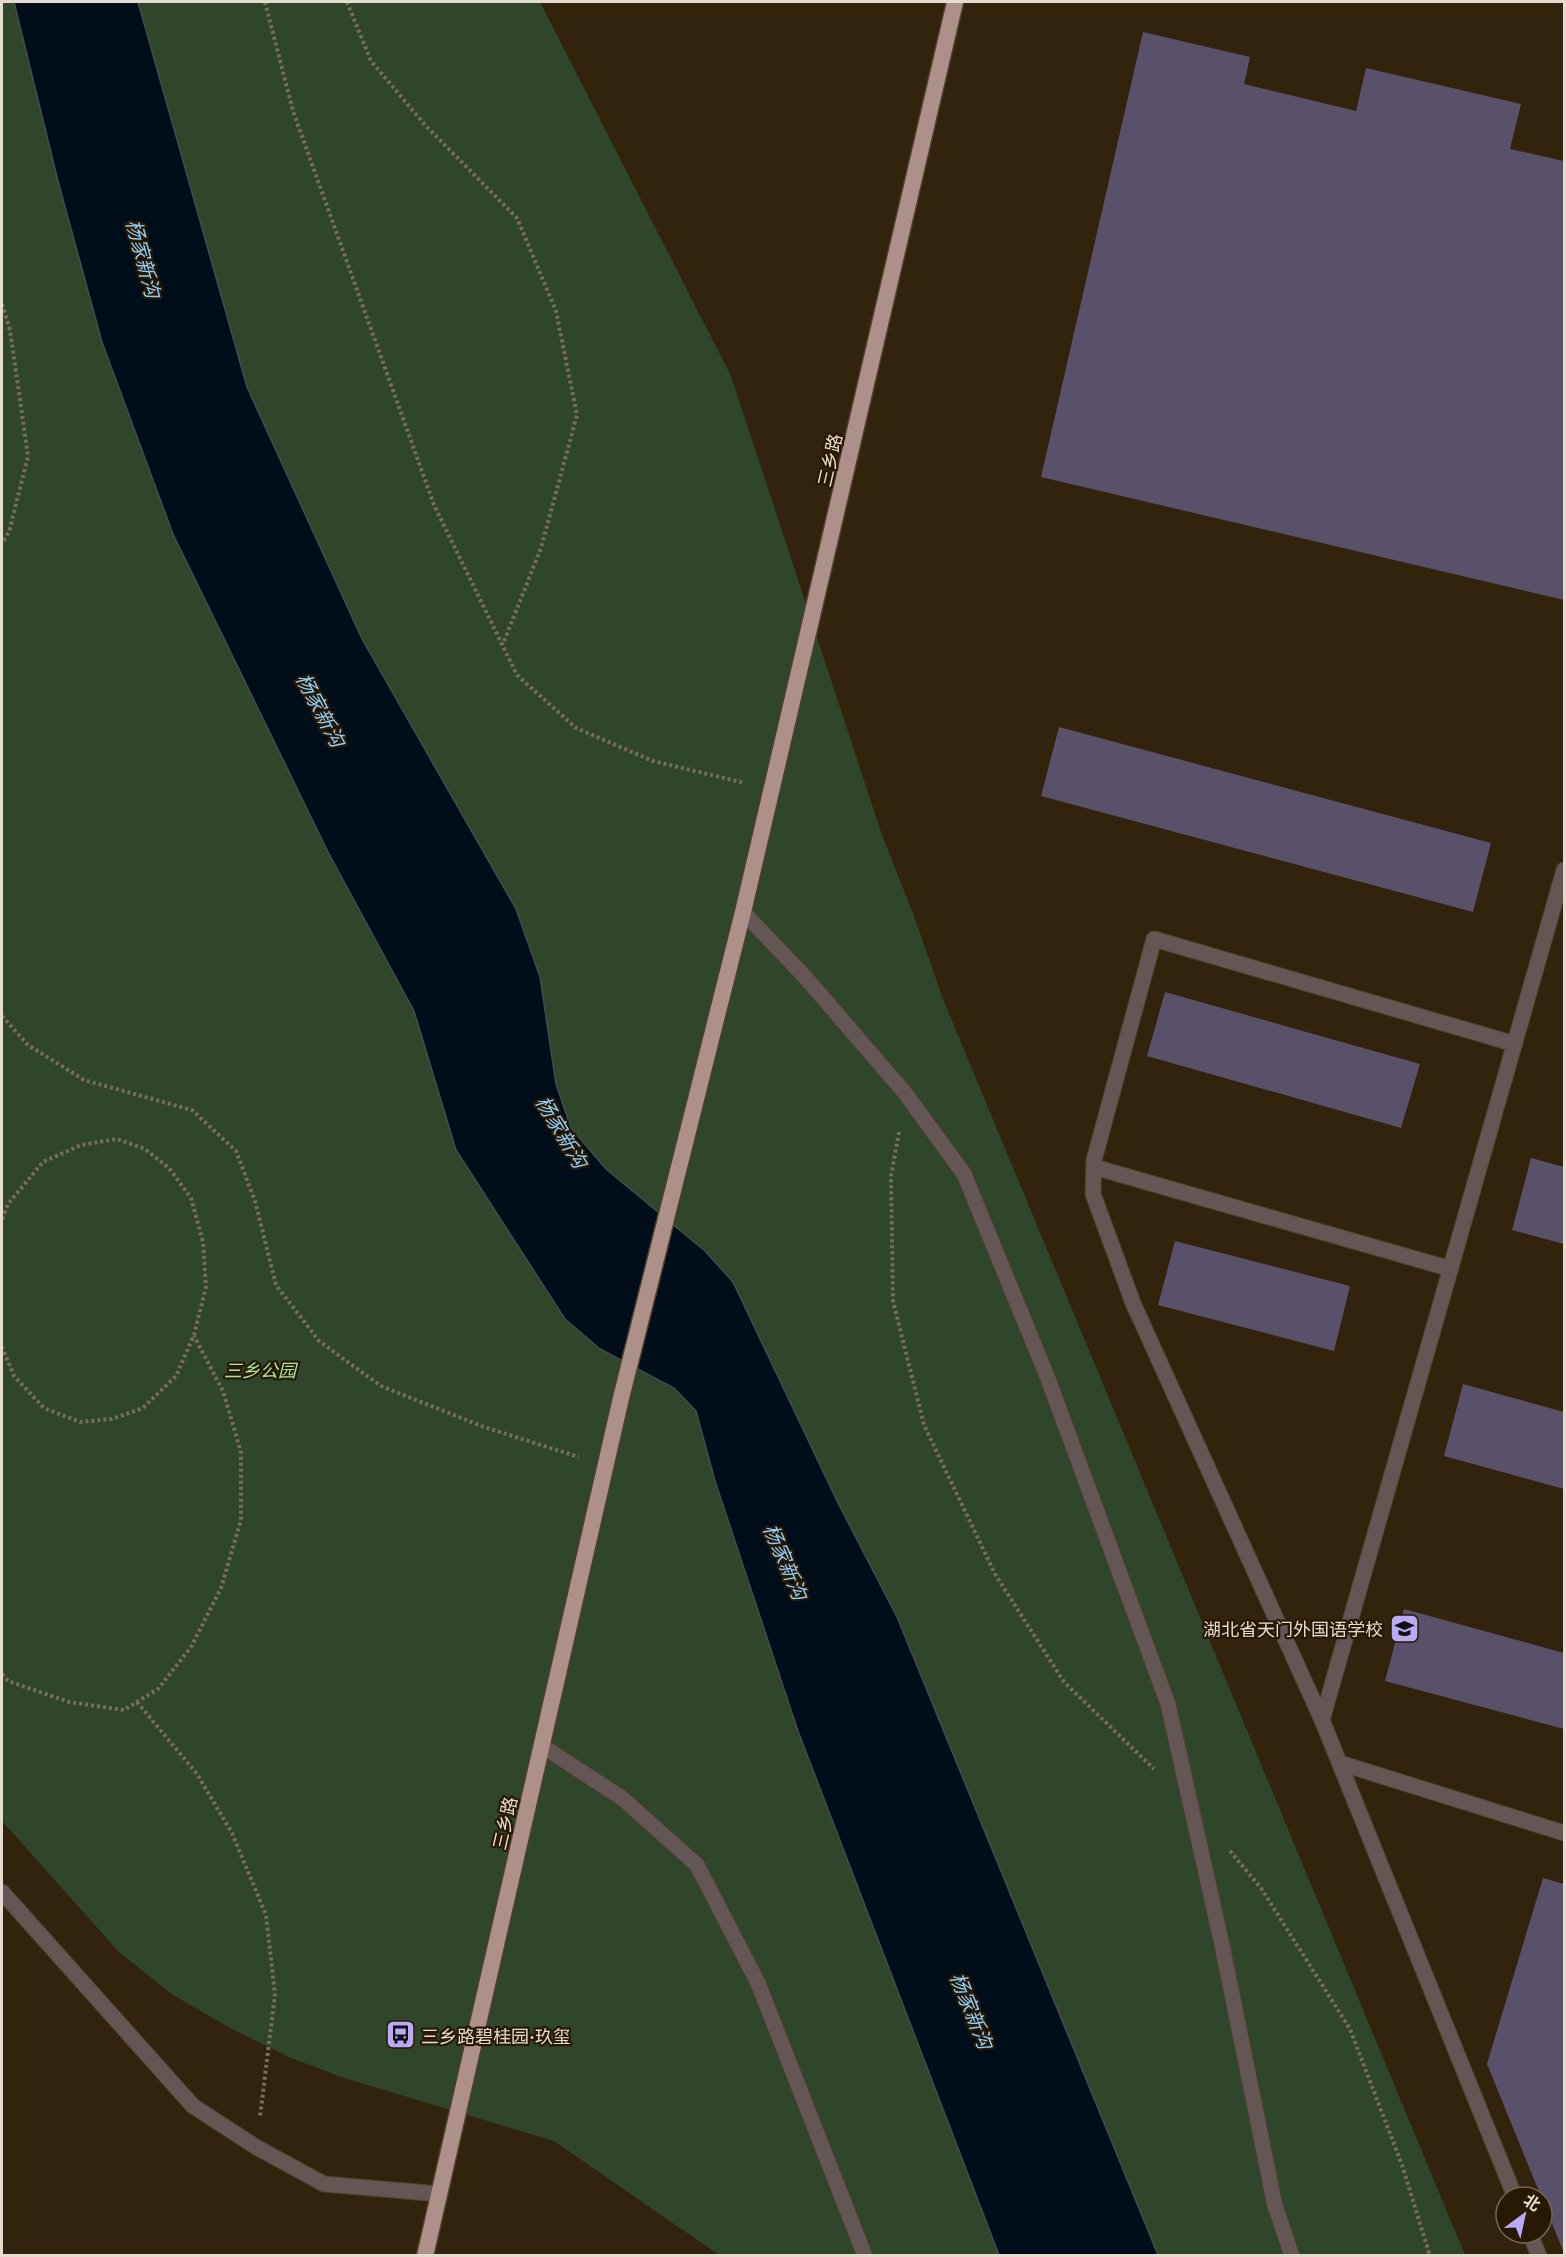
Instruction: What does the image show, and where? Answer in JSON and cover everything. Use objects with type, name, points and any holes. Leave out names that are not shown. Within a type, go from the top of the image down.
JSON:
[{"type":"highway","name":"三乡路","points":[[425,2256],[605,1466],[741,920],[955,2]]},
{"type":"street","points":[[1322,1720],[1564,870]]},
{"type":"street","points":[[741,920],[806,978],[905,1093],[964,1174],[1047,1376],[1168,1704],[1221,1941],[1275,2206],[1293,2256]]},
{"type":"street","points":[[1510,2185],[1322,1720],[1133,1303],[1093,1194],[1094,1167],[1154,939],[1515,1044]]},
{"type":"street","points":[[1094,1167],[1451,1269]]},
{"type":"street","points":[[542,1746],[622,1798],[697,1865],[758,1983],[865,2256]]},
{"type":"street","points":[[1340,1763],[1564,1833]]},
{"type":"street","points":[[2,1892],[193,2106],[256,2147],[324,2184],[440,2194]]},
{"type":"path","points":[[265,2],[293,111],[434,505],[517,675],[576,728],[653,761],[772,790]]},
{"type":"path","points":[[347,2],[371,61],[425,125],[517,218],[556,311],[577,415],[541,549],[503,645]]},
{"type":"path","points":[[2,304],[9,330],[28,456],[9,532],[2,543]]},
{"type":"path","points":[[2,1016],[28,1045],[84,1080],[192,1110],[236,1151],[255,1201],[276,1285],[319,1341],[381,1386],[484,1427],[605,1466]]},
{"type":"path","points":[[905,1093],[891,1176],[893,1301],[924,1425],[995,1574],[1064,1682],[1157,1772]]},
{"type":"path","points":[[2,1219],[8,1204],[44,1162],[81,1144],[117,1139],[145,1149],[169,1168],[191,1198],[203,1242],[206,1287],[194,1335],[176,1376],[143,1408],[112,1419],[80,1422],[44,1408],[14,1376],[2,1347]]},
{"type":"path","points":[[2,1674],[8,1681],[69,1702],[124,1710],[158,1689],[191,1647],[221,1588],[241,1520],[241,1452],[223,1391],[194,1335]]},
{"type":"path","points":[[137,1702],[197,1774],[232,1833],[266,1915],[275,1994],[256,2147]]},
{"type":"path","points":[[1226,1846],[1261,1888],[1350,2028],[1402,2164],[1430,2256]]},
{"type":"green space","name":"三乡公园","points":[[2,2],[540,2],[731,376],[882,835],[943,999],[1465,2255],[719,2255],[554,2141],[344,2078],[291,2058],[232,2029],[173,1995],[119,1952],[2,1821]]},
{"type":"water","name":"杨家新沟","points":[[14,2],[138,2],[247,387],[362,639],[516,909],[540,977],[556,1084],[571,1128],[606,1169],[705,1251],[733,1282],[838,1503],[897,1617],[1158,2255],[999,2255],[798,1731],[715,1481],[696,1411],[674,1388],[600,1349],[565,1319],[456,1150],[414,1011],[328,852],[173,534],[102,342],[58,181]]},
{"type":"building","points":[[1143,32],[1250,57],[1244,84],[1356,111],[1366,68],[1521,104],[1510,149],[1564,161],[1564,600],[1041,477]]},
{"type":"building","points":[[1059,727],[1491,843],[1473,912],[1041,796]]},
{"type":"building","points":[[1165,992],[1420,1064],[1401,1128],[1147,1056]]},
{"type":"building","points":[[1531,1158],[1564,1167],[1564,1244],[1512,1230]]},
{"type":"building","points":[[1175,1241],[1350,1286],[1334,1351],[1158,1305]]},
{"type":"building","points":[[1463,1384],[1564,1412],[1564,1489],[1444,1456]]},
{"type":"building","points":[[1404,1609],[1564,1653],[1564,1729],[1385,1681]]},
{"type":"building","points":[[1543,1878],[1564,1884],[1564,2253],[1554,2228],[1554,2185],[1536,2185],[1487,2064]]},
{"type":"place","name":"湖北省天门外国语学校","points":[[1404,1628]]},
{"type":"place","name":"三乡路碧桂园·玖玺","points":[[400,2035]]}]
